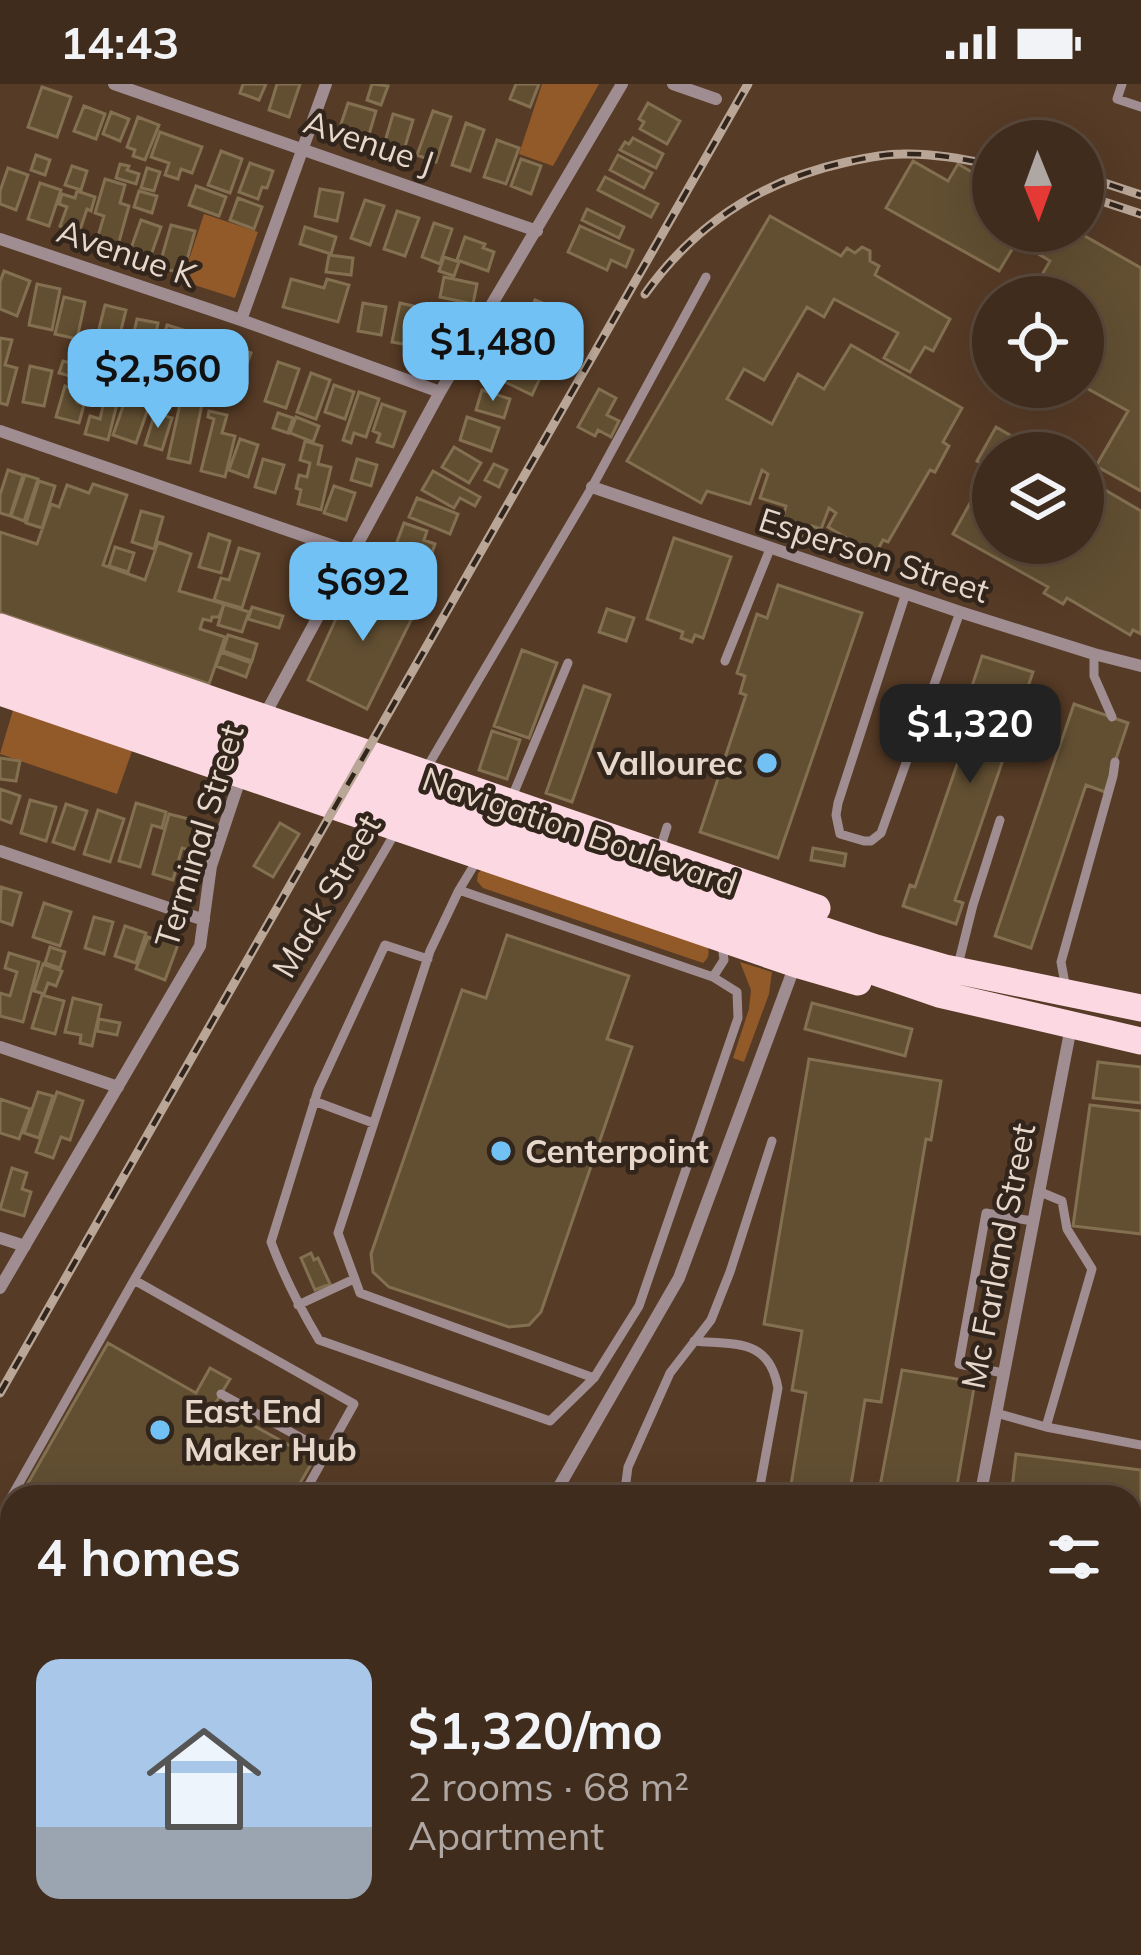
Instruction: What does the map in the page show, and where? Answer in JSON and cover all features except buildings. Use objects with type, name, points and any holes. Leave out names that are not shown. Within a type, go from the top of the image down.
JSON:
[{"type":"main road","points":[[0,626],[510,802],[663,840],[866,924],[947,978]]},
{"type":"main road","name":"Navigation Boulevard","points":[[0,649],[74,686]]},
{"type":"main road","name":"Navigation Boulevard","points":[[0,671],[74,686],[625,875],[947,978],[1071,1026],[1141,1041]]},
{"type":"main road","points":[[0,692],[850,981],[947,978]]},
{"type":"main road","name":"Navigation Boulevard","points":[[947,978],[1068,993],[1141,1008]]},
{"type":"main road","points":[[1068,993],[1071,1026]]},
{"type":"street","name":"Avenue J","points":[[114,84],[537,231]]},
{"type":"street","points":[[241,320],[326,84]]},
{"type":"street","name":"Terminal Street","points":[[0,1288],[200,946],[211,866],[263,717],[440,392],[622,84]]},
{"type":"street","points":[[674,84],[716,99]]},
{"type":"street","name":"Avenue K","points":[[0,238],[440,392]]},
{"type":"street","points":[[0,431],[351,552]]},
{"type":"street","name":"Esperson Street","points":[[592,487],[960,612],[1141,666]]},
{"type":"street","points":[[0,851],[204,920]]},
{"type":"street","points":[[560,1485],[679,1279],[796,964]]},
{"type":"street","name":"Mc Farland Street","points":[[982,1485],[1071,1026]]},
{"type":"street","points":[[0,1047],[118,1087]]},
{"type":"street","points":[[0,1238],[25,1246]]},
{"type":"lane","points":[[1122,84],[1117,99],[1141,106]]},
{"type":"lane","name":"Mack Street","points":[[18,1485],[398,828],[423,773],[592,487],[706,277]]},
{"type":"lane","points":[[725,661],[770,549]]},
{"type":"lane","points":[[906,593],[838,803],[838,828],[848,837],[871,841],[881,833],[960,612]]},
{"type":"lane","points":[[1094,654],[1094,676],[1112,717]]},
{"type":"lane","points":[[510,802],[568,663]]},
{"type":"lane","points":[[1068,993],[1060,962],[1115,762]]},
{"type":"lane","points":[[947,978],[1000,820]]},
{"type":"lane","points":[[480,856],[428,959],[338,1233],[360,1293],[594,1378]]},
{"type":"lane","points":[[428,959],[385,945],[314,1101],[271,1242],[298,1305],[320,1340],[550,1421],[594,1378],[639,1306],[738,1018],[737,992],[712,977],[459,890]]},
{"type":"lane","points":[[712,977],[724,960],[721,939]]},
{"type":"lane","points":[[314,1101],[373,1123]]},
{"type":"lane","points":[[626,1485],[628,1467],[670,1373],[711,1320],[772,1141]]},
{"type":"lane","points":[[1038,1191],[1062,1201],[1067,1229],[1092,1269],[1046,1427]]},
{"type":"lane","points":[[1004,1373],[959,1364],[986,1213],[1032,1221]]},
{"type":"lane","points":[[298,1305],[354,1279]]},
{"type":"lane","points":[[134,1280],[354,1404],[309,1485]]},
{"type":"lane","points":[[694,1341],[753,1347],[767,1356],[775,1372],[778,1388],[760,1485]]},
{"type":"lane","points":[[221,1394],[327,1453]]},
{"type":"lane","points":[[996,1413],[1141,1445]]},
{"type":"shaded area","points":[[542,84],[599,84],[553,166],[519,154]]},
{"type":"shaded area","points":[[204,214],[258,232],[235,298],[182,281]]},
{"type":"shaded area","points":[[13,710],[132,751],[117,794],[0,754]]},
{"type":"shaded area","points":[[484,868],[707,945],[708,957],[703,963],[483,888],[477,881]]},
{"type":"shaded area","points":[[740,962],[772,972],[769,994],[744,1062],[733,1058],[751,990]]},
{"type":"railway","points":[[0,1393],[748,84]]},
{"type":"railway","points":[[645,294],[709,226],[787,180],[888,155],[972,161]]},
{"type":"railway","points":[[1104,183],[1141,195]]},
{"type":"railway","points":[[1104,202],[1141,214]]},
{"type":"place","name":"Vallourec","points":[[767,763]]},
{"type":"place","name":"Centerpoint","points":[[501,1151]]},
{"type":"place","name":"East End Maker Hub","points":[[160,1430]]}]
